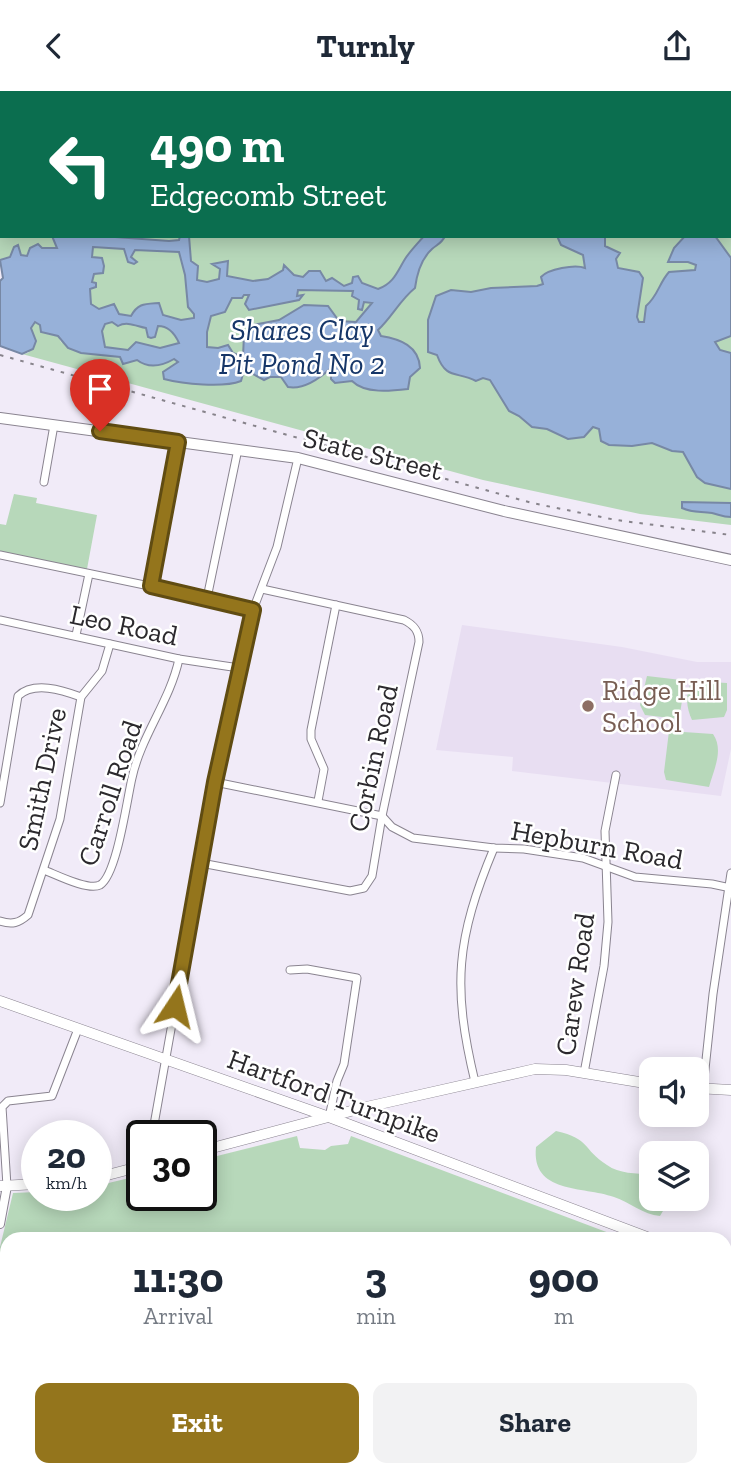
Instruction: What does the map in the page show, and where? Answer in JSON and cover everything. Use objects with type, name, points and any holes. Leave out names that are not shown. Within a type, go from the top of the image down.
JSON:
[{"type":"main road","name":"State Street","points":[[0,418],[298,458],[532,517],[731,560]]},
{"type":"main road","name":"Hartford Turnpike","points":[[0,1001],[329,1118],[633,1232]]},
{"type":"main road","points":[[217,1147],[475,1082],[542,1069],[639,1082]]},
{"type":"main road","points":[[709,1089],[731,1090]]},
{"type":"main road","points":[[3,1186],[21,1185]]},
{"type":"street","points":[[44,482],[54,425]]},
{"type":"street","points":[[151,586],[178,442]]},
{"type":"street","points":[[207,598],[238,449]]},
{"type":"street","points":[[155,1120],[215,782],[239,667],[253,610],[276,547],[298,458]]},
{"type":"street","points":[[0,555],[253,610]]},
{"type":"street","points":[[76,635],[89,573]]},
{"type":"street","name":"Corbin Road","points":[[201,863],[355,891],[368,885],[372,876],[419,637],[415,627],[404,620],[262,589]]},
{"type":"street","points":[[318,801],[324,769],[311,739],[311,730],[336,605]]},
{"type":"street","name":"Leo Road","points":[[0,620],[179,659],[239,667]]},
{"type":"street","name":"Smith Drive","points":[[0,921],[17,923],[28,915],[60,819],[81,697],[102,671],[110,644]]},
{"type":"street","name":"Carroll Road","points":[[44,870],[87,886],[98,886],[107,879],[117,851],[132,775],[174,681],[179,659]]},
{"type":"street","points":[[0,803],[18,696],[25,690],[38,688],[81,697]]},
{"type":"street","name":"Carew Road","points":[[584,1073],[604,966],[608,922],[605,831],[616,775]]},
{"type":"street","name":"Hepburn Road","points":[[215,782],[382,816],[391,827],[413,838],[583,858],[635,877],[729,888]]},
{"type":"street","points":[[475,1082],[461,1011],[461,965],[469,914],[494,848]]},
{"type":"street","points":[[704,1057],[731,873]]},
{"type":"street","points":[[290,970],[307,969],[356,978],[344,1063],[329,1118]]},
{"type":"street","points":[[0,1224],[3,1186],[2,1107],[8,1101],[52,1096],[78,1029]]},
{"type":"shaded area","name":"Ridge Hill School","points":[[462,625],[622,647],[697,662],[731,662],[731,749],[721,796],[512,771],[513,757],[436,750]]},
{"type":"green space","points":[[0,238],[731,238],[731,525],[640,514],[483,480],[22,354],[28,353],[36,341],[31,328],[35,322],[58,336],[62,344],[30,248],[27,256],[21,255],[17,246],[10,257],[0,260]]},
{"type":"green space","points":[[14,494],[37,498],[36,503],[97,515],[87,569],[0,552],[0,524],[6,525]]},
{"type":"green space","points":[[647,676],[681,680],[683,695],[679,719],[645,715],[640,705]]},
{"type":"green space","points":[[692,681],[727,683],[727,710],[724,717],[692,720],[687,701]]},
{"type":"green space","points":[[669,731],[713,734],[718,753],[709,787],[666,780],[664,772]]},
{"type":"green space","points":[[556,1131],[575,1137],[612,1168],[639,1174],[639,1208],[614,1197],[550,1181],[537,1162],[536,1147]]},
{"type":"green space","points":[[297,1136],[300,1148],[325,1150],[331,1146],[348,1144],[351,1136],[606,1232],[4,1232],[13,1193],[21,1193],[21,1211],[112,1211],[112,1182],[126,1179],[126,1211],[217,1211],[217,1156]]},
{"type":"green space","points":[[644,1211],[663,1211],[660,1216]]},
{"type":"water","name":"Shares Clay Pit Pond No 2","points":[[53,238],[169,241],[189,238],[191,261],[198,266],[197,280],[207,282],[219,279],[220,269],[212,264],[228,261],[227,276],[253,281],[268,279],[283,270],[284,265],[294,275],[303,277],[309,271],[320,271],[326,281],[332,278],[344,286],[352,283],[353,277],[358,276],[362,283],[378,289],[391,280],[422,238],[444,238],[422,262],[415,288],[378,330],[381,336],[407,345],[419,360],[420,368],[410,377],[408,389],[386,391],[364,388],[352,381],[335,383],[331,379],[331,368],[311,383],[300,387],[288,387],[281,377],[264,380],[245,367],[241,381],[233,383],[203,385],[172,381],[164,379],[163,372],[178,362],[174,359],[156,365],[146,365],[137,360],[123,364],[120,357],[81,353],[68,348],[58,336],[41,332],[40,325],[35,322],[31,328],[36,341],[33,349],[22,354],[0,346],[0,281],[3,278],[0,260],[10,257],[14,247],[18,245],[21,255],[27,256],[30,248],[38,244],[42,248],[57,248]],"holes":[[[93,247],[124,249],[128,262],[134,264],[137,262],[131,257],[135,250],[179,252],[185,275],[188,307],[194,318],[181,320],[163,315],[159,303],[139,306],[131,316],[119,314],[114,304],[99,309],[91,304],[90,289],[96,287],[96,283],[92,282],[94,274],[103,273],[104,266],[102,258],[92,257]],[[298,290],[353,291],[352,296],[359,300],[358,309],[362,310],[364,302],[372,303],[356,322],[339,321],[328,306],[304,305],[279,320],[253,325],[244,334],[243,357],[233,353],[228,345],[207,347],[211,316],[225,312],[232,298],[249,295],[245,304],[249,310],[299,300],[303,295],[297,296]],[[112,322],[118,326],[128,324],[146,328],[148,337],[151,338],[155,337],[158,326],[162,326],[171,331],[179,343],[160,348],[136,342],[128,350],[105,347],[102,331],[105,324]]]},
{"type":"water","points":[[558,238],[605,238],[605,246],[620,253],[616,259],[618,268],[639,272],[643,278],[637,317],[639,322],[644,322],[646,306],[669,272],[695,270],[696,265],[688,262],[668,262],[674,248],[683,238],[716,238],[731,258],[731,336],[715,342],[720,350],[731,353],[731,489],[705,483],[697,477],[683,452],[672,451],[652,443],[609,445],[601,441],[599,429],[593,427],[584,437],[568,439],[547,429],[532,427],[509,411],[490,380],[483,378],[476,381],[448,372],[437,355],[428,352],[428,320],[436,296],[451,290],[471,292],[491,288],[537,286],[543,284],[541,277],[549,272],[569,267],[585,268],[583,255],[561,245]]},
{"type":"water","points":[[682,502],[731,503],[731,517],[686,510],[682,508]]},
{"type":"railway","points":[[0,355],[532,503],[616,520],[731,535]]},
{"type":"place","name":"Ridge Hill School","points":[[588,706]]},
{"type":"route","points":[[100,431],[178,442],[151,586],[253,610],[215,782],[175,1006]]}]
